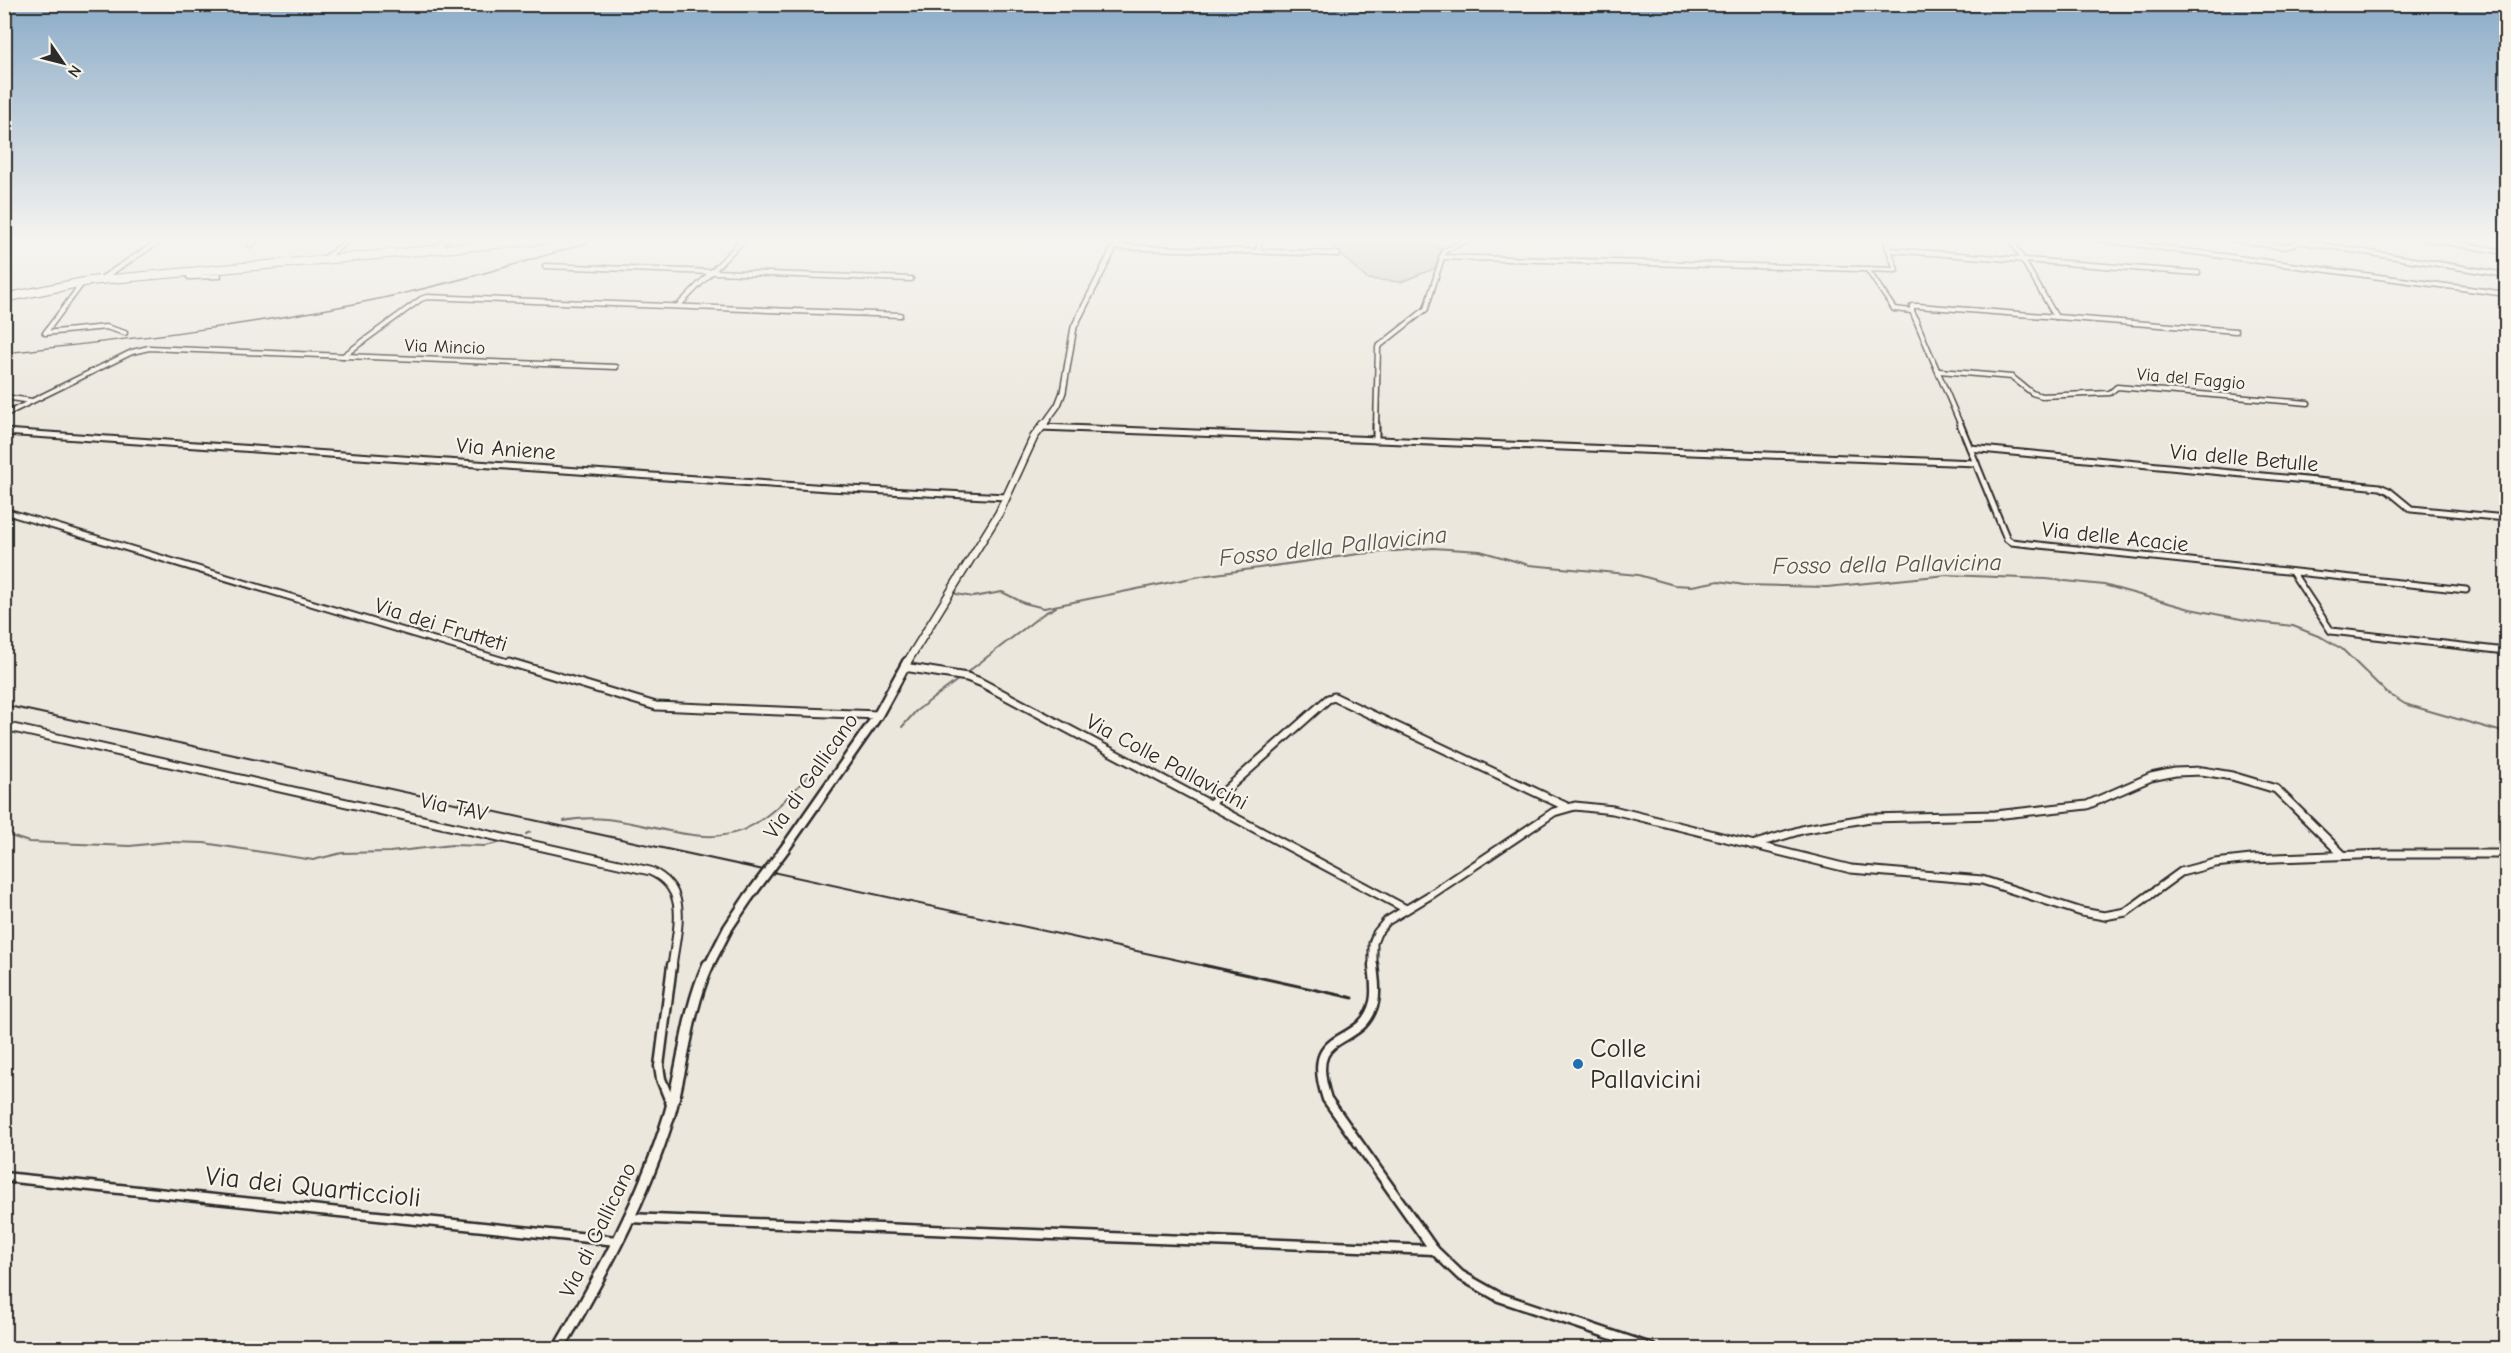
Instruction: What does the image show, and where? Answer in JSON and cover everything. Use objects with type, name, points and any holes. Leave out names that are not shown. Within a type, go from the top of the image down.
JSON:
[{"type":"street","points":[[69,301],[45,333],[106,327],[125,333]]},
{"type":"street","points":[[342,356],[420,301]]},
{"type":"street","points":[[524,301],[900,315]]},
{"type":"street","points":[[678,306],[683,301]]},
{"type":"street","name":"Via di Gallicano","points":[[559,1348],[617,1241],[658,1149],[672,1104],[687,1027],[700,983],[718,945],[748,898],[839,774],[878,715],[904,667],[1006,497],[1026,453],[1062,395],[1070,339],[1087,301]]},
{"type":"street","points":[[1376,440],[1378,347],[1427,308],[1429,301]]},
{"type":"street","points":[[1889,301],[1894,309],[1912,311],[1911,307],[1916,306],[2235,331]]},
{"type":"street","points":[[2047,301],[2056,317]]},
{"type":"street","name":"Via delle Acacie","points":[[1912,311],[1939,371],[2007,539],[2013,543],[2466,590]]},
{"type":"street","name":"Via Mincio","points":[[4,415],[134,351],[149,348],[616,367]]},
{"type":"street","name":"Via del Faggio","points":[[1939,371],[2012,377],[2032,393],[2042,396],[2110,393],[2118,387],[2308,403]]},
{"type":"street","points":[[4,397],[33,401]]},
{"type":"street","points":[[1041,427],[1976,464]]},
{"type":"street","name":"Via Aniene","points":[[4,432],[828,488],[1006,497]]},
{"type":"street","name":"Via delle Betulle","points":[[1970,448],[2382,487],[2391,491],[2404,505],[2411,508],[2506,518]]},
{"type":"street","name":"Via dei Frutteti","points":[[4,511],[656,706],[878,715]]},
{"type":"street","points":[[2292,572],[2331,631],[2506,651]]},
{"type":"street","name":"Via Colle Pallavicini","points":[[904,667],[980,681],[1406,909]]},
{"type":"street","points":[[1209,805],[1328,699],[1335,697],[1567,807]]},
{"type":"street","name":"Via TAV","points":[[4,726],[622,862],[659,874],[674,887],[678,896],[679,909],[659,1066],[661,1079],[672,1104]]},
{"type":"street","points":[[1751,845],[1805,830],[1870,818],[1995,815],[2086,805],[2151,777],[2195,771],[2223,773],[2276,789],[2343,855]]},
{"type":"street","points":[[1651,1348],[1499,1297],[1460,1275],[1434,1250],[1328,1099],[1319,1073],[1320,1059],[1327,1048],[1358,1026],[1371,1012],[1376,998],[1372,955],[1374,940],[1384,925],[1548,816],[1567,807],[1587,806],[1620,812],[1856,870],[1982,880],[2082,912],[2108,917],[2126,912],[2168,879],[2200,866],[2251,859],[2343,855],[2461,852],[2506,854]]},
{"type":"street","name":"Via dei Quarticcioli","points":[[4,1177],[617,1241]]},
{"type":"street","points":[[628,1218],[1434,1250]]},
{"type":"waterway","name":"Fosso della Pallavicina","points":[[956,594],[973,597],[1002,592],[1024,603],[1044,608],[1201,576],[1359,554],[1433,548],[1480,551],[1529,565],[1638,575],[1674,585],[1692,586],[1719,581],[1744,585],[1827,587],[1947,575],[2046,579],[2104,585],[2190,609],[2256,622],[2293,626],[2323,638],[2342,649],[2387,693],[2405,704],[2506,733]]},
{"type":"waterway","points":[[965,674],[1043,614],[1056,607]]},
{"type":"waterway","points":[[902,727],[916,711],[959,679]]},
{"type":"waterway","points":[[564,821],[589,818],[614,820],[686,834],[710,836],[732,834],[753,825],[775,809],[835,751]]},
{"type":"waterway","points":[[526,834],[530,832]]},
{"type":"waterway","points":[[4,834],[29,842],[130,846],[167,842],[204,843],[313,860],[342,853],[390,852],[452,845],[485,846],[503,842]]},
{"type":"railway","points":[[4,353],[194,330],[368,301]]},
{"type":"railway","points":[[4,705],[1210,967]]},
{"type":"railway","points":[[1203,965],[1353,998]]},
{"type":"place","name":"Colle Pallavicini","points":[[1578,1064]]}]
